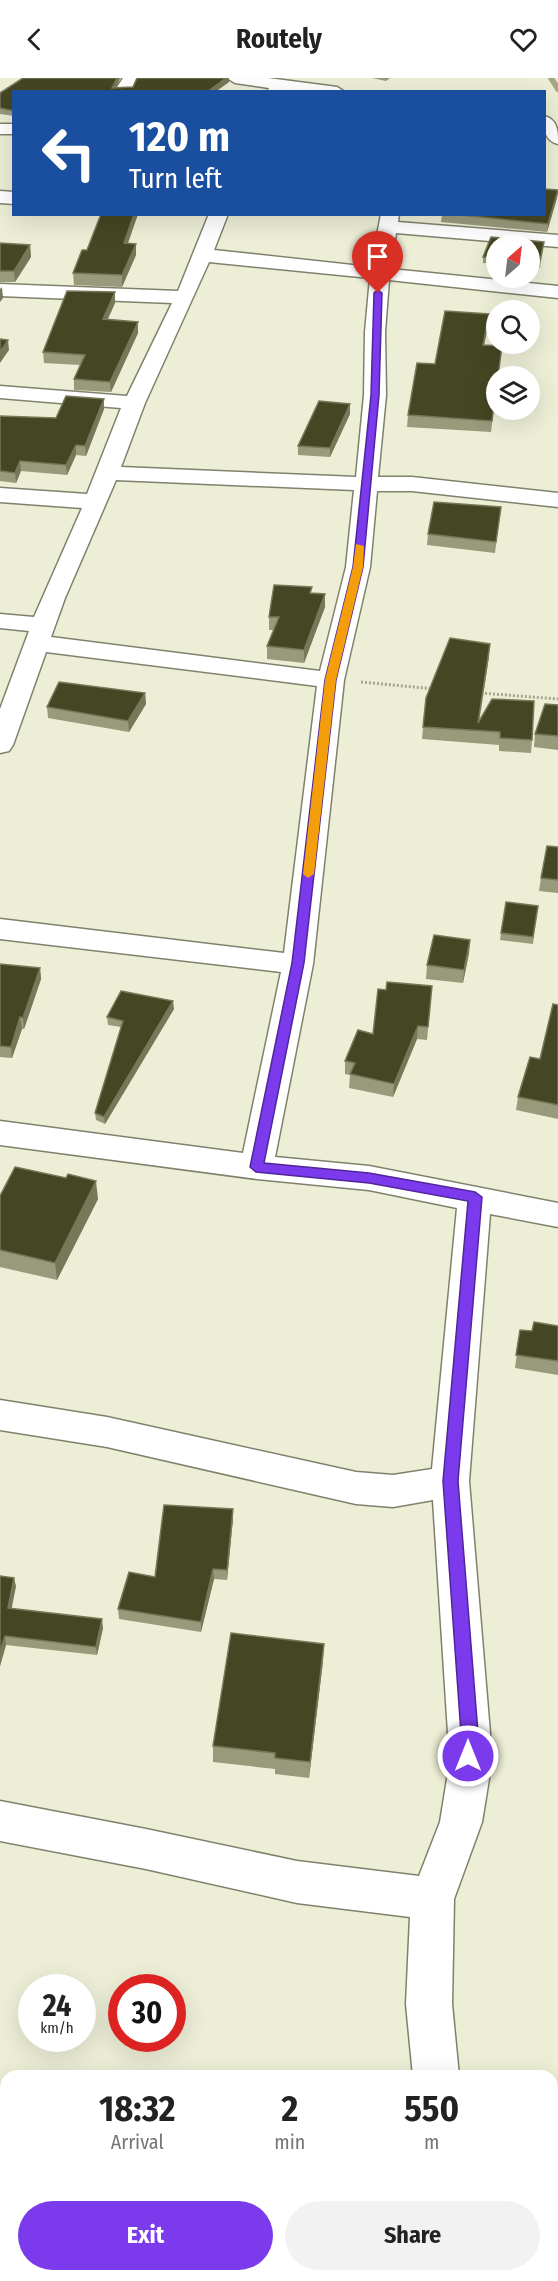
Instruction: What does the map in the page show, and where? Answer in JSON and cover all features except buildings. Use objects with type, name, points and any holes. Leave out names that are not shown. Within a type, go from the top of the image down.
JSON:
[{"type":"street","points":[[235,78],[277,88],[307,90]]},
{"type":"street","points":[[547,110],[558,139]]},
{"type":"street","points":[[0,744],[40,634],[96,502],[134,403],[185,297],[218,216]]},
{"type":"street","points":[[256,1167],[298,963],[331,680],[358,567],[375,395],[375,332],[380,273],[389,221],[558,241]]},
{"type":"street","points":[[202,255],[558,292]]},
{"type":"street","points":[[0,290],[185,297]]},
{"type":"street","points":[[0,392],[134,403]]},
{"type":"street","points":[[107,473],[303,483],[420,485],[558,500]]},
{"type":"street","points":[[0,495],[96,502]]},
{"type":"street","points":[[0,621],[40,634],[331,680]]},
{"type":"street","points":[[0,929],[298,963]]},
{"type":"street","points":[[0,1133],[256,1167],[369,1178],[558,1215]]},
{"type":"street","points":[[435,2070],[429,2004],[432,1899],[461,1822],[468,1779],[469,1733],[450,1481],[475,1197]]},
{"type":"street","points":[[0,1415],[107,1432],[356,1488],[393,1491],[450,1481]]},
{"type":"street","points":[[0,1821],[146,1849],[297,1882],[432,1899]]},
{"type":"path","points":[[331,680],[435,689]]},
{"type":"path","points":[[471,692],[558,699]]},
{"type":"waterway","points":[[551,78],[558,89]]},
{"type":"slow traffic","points":[[308,874],[331,680],[358,567],[359,546]]},
{"type":"route","points":[[378,293],[375,332],[375,395],[358,567],[331,680],[298,963],[256,1167],[369,1178],[475,1197],[450,1481],[469,1733],[468,1756]]}]
